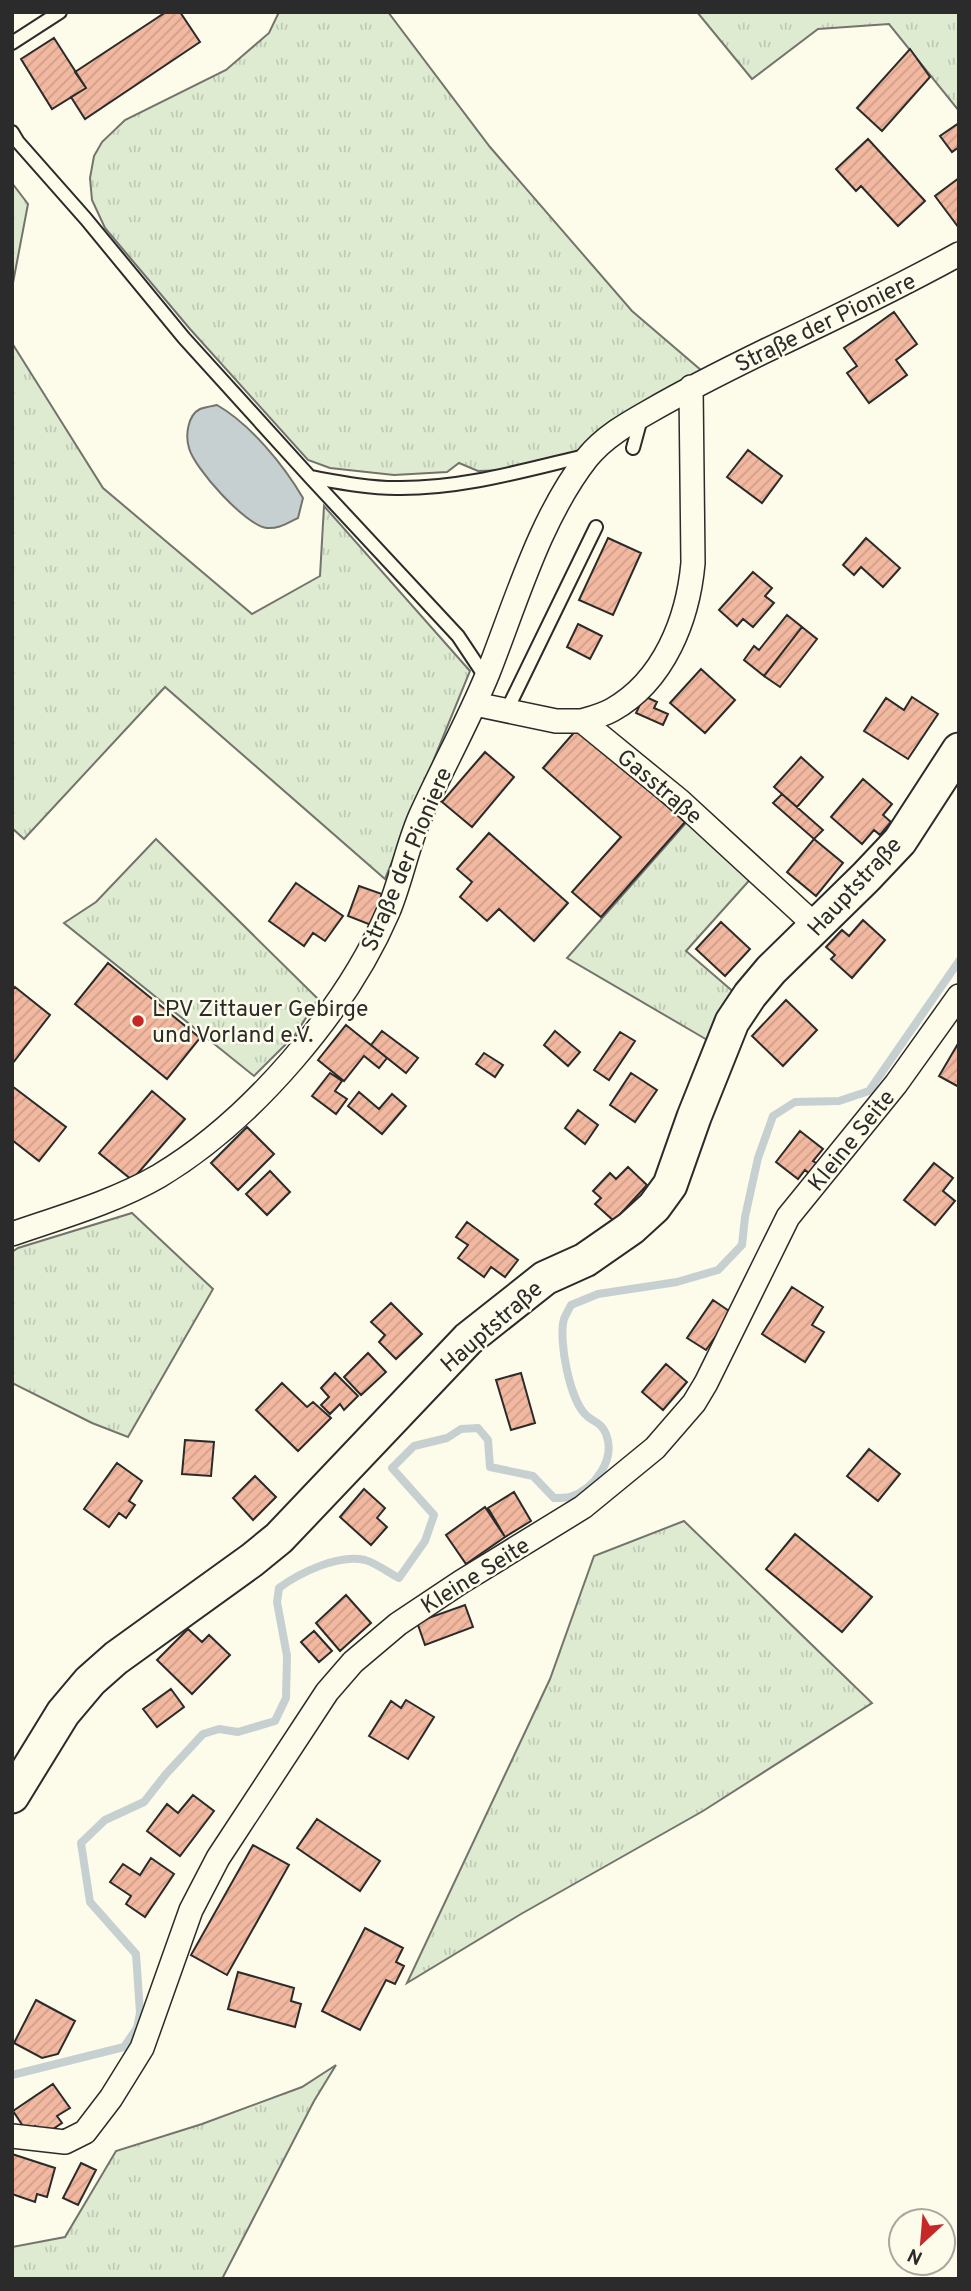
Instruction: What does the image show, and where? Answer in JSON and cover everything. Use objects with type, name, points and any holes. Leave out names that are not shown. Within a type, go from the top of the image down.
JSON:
[{"type":"street","name":"Straße der Pioniere","points":[[12,1234],[98,1203],[159,1176],[253,1103],[309,1040],[370,949],[389,910],[419,820],[475,704],[548,520],[590,455],[617,430],[691,387],[894,289],[959,254]]},
{"type":"street","points":[[475,704],[556,721],[582,721],[611,711],[633,696],[652,676],[672,643],[685,614],[691,590],[691,387]]},
{"type":"street","name":"Gasstraße","points":[[582,721],[680,801],[817,927]]},
{"type":"street","name":"Hauptstraße","points":[[12,1796],[63,1713],[90,1681],[116,1658],[279,1538],[468,1339],[545,1278],[585,1260],[631,1228],[654,1207],[670,1185],[697,1107],[732,1022],[750,995],[771,970],[817,927],[900,841],[959,750]]},
{"type":"street","name":"Kleine Seite","points":[[13,2134],[65,2143],[85,2133],[111,2098],[142,2048],[191,1910],[218,1858],[327,1692],[353,1662],[398,1624],[461,1581],[583,1507],[655,1448],[676,1426],[706,1383],[788,1217],[896,1084],[959,996]]},
{"type":"lane","points":[[12,43],[60,12]]},
{"type":"lane","points":[[12,132],[184,338],[458,636],[485,678]]},
{"type":"lane","points":[[633,448],[642,415]]},
{"type":"lane","points":[[310,477],[355,485],[395,488],[441,486],[590,455]]},
{"type":"lane","points":[[508,710],[596,527]]},
{"type":"green space","points":[[279,12],[388,12],[490,147],[632,311],[702,371],[584,451],[508,470],[478,471],[459,463],[447,472],[394,475],[330,468],[308,460],[190,329],[105,228],[92,200],[90,178],[94,156],[102,142],[125,120],[226,70],[269,33]]},
{"type":"green space","points":[[697,12],[959,12],[959,111],[889,24],[818,29],[752,79]]},
{"type":"green space","points":[[12,183],[28,204],[12,288]]},
{"type":"green space","points":[[12,343],[103,488],[252,614],[320,576],[324,506],[470,671],[385,879],[165,687],[24,839],[12,828]]},
{"type":"green space","points":[[692,816],[755,874],[686,951],[737,995],[709,1041],[567,958]]},
{"type":"green space","points":[[156,839],[318,999],[295,1035],[254,1076],[64,923],[96,902]]},
{"type":"green space","points":[[132,1213],[213,1289],[128,1437],[92,1423],[12,1383],[12,1252]]},
{"type":"green space","points":[[684,1521],[872,1703],[703,1811],[521,1914],[407,1983],[550,1679],[594,1556]]},
{"type":"green space","points":[[336,2065],[314,2101],[222,2279],[12,2279],[12,2247],[65,2237],[116,2151],[202,2124],[302,2087]]},
{"type":"shaded area","points":[[217,405],[242,423],[286,472],[303,498],[298,518],[275,528],[258,525],[234,507],[200,469],[189,448],[188,426],[196,412]]},
{"type":"building","points":[[166,12],[180,12],[200,42],[85,119],[71,97],[86,88],[75,72]]},
{"type":"building","points":[[54,38],[86,88],[52,109],[21,59]]},
{"type":"building","points":[[910,49],[930,77],[882,131],[857,108]]},
{"type":"building","points":[[959,123],[959,147],[952,152],[940,136]]},
{"type":"building","points":[[868,139],[925,201],[898,226],[861,186],[856,191],[836,169]]},
{"type":"building","points":[[959,178],[959,228],[935,196]]},
{"type":"building","points":[[894,312],[917,344],[896,360],[907,375],[869,403],[847,373],[857,366],[844,348]]},
{"type":"building","points":[[748,450],[782,476],[762,503],[727,477]]},
{"type":"building","points":[[608,538],[641,553],[613,615],[579,600]]},
{"type":"building","points":[[866,538],[900,568],[883,587],[861,567],[854,575],[843,565]]},
{"type":"building","points":[[753,572],[772,588],[765,596],[774,603],[753,627],[743,619],[737,626],[719,610]]},
{"type":"building","points":[[787,615],[802,627],[764,676],[744,660],[754,646],[759,650]]},
{"type":"building","points":[[578,624],[602,636],[590,659],[567,647]]},
{"type":"building","points":[[802,627],[817,639],[780,687],[764,676]]},
{"type":"building","points":[[701,669],[735,700],[705,733],[670,703]]},
{"type":"building","points":[[644,696],[657,702],[654,708],[668,714],[663,725],[636,713]]},
{"type":"building","points":[[912,697],[938,714],[908,759],[864,731],[886,698],[904,710]]},
{"type":"building","points":[[578,728],[685,822],[601,917],[572,892],[621,837],[543,768]]},
{"type":"building","points":[[485,752],[514,777],[472,827],[442,802]]},
{"type":"building","points":[[801,757],[823,777],[797,807],[774,787]]},
{"type":"building","points":[[863,779],[892,804],[883,815],[891,822],[880,835],[874,830],[862,844],[831,817]]},
{"type":"building","points":[[782,794],[823,830],[814,839],[773,803]]},
{"type":"building","points":[[489,833],[568,903],[534,941],[499,909],[487,921],[460,897],[472,882],[457,869]]},
{"type":"building","points":[[814,839],[843,863],[816,896],[787,872]]},
{"type":"building","points":[[296,883],[343,916],[325,941],[313,933],[304,946],[269,921]]},
{"type":"building","points":[[359,886],[382,894],[371,925],[348,916]]},
{"type":"building","points":[[863,920],[885,940],[852,978],[831,959],[835,955],[826,947],[842,930],[849,936]]},
{"type":"building","points":[[721,922],[750,949],[725,976],[696,949]]},
{"type":"building","name":"LPV Zittauer Gebirge und Vorland e.V.","points":[[108,963],[200,1038],[167,1079],[75,1004]]},
{"type":"building","points":[[15,987],[50,1015],[12,1064],[12,991]]},
{"type":"building","points":[[786,1000],[817,1030],[783,1066],[752,1036]]},
{"type":"building","points":[[346,1025],[387,1058],[379,1068],[364,1056],[344,1081],[318,1060]]},
{"type":"building","points":[[382,1031],[418,1058],[406,1073],[371,1045]]},
{"type":"building","points":[[555,1031],[580,1052],[568,1066],[544,1045]]},
{"type":"building","points":[[620,1032],[635,1041],[609,1080],[594,1070]]},
{"type":"building","points":[[959,1042],[959,1087],[939,1076]]},
{"type":"building","points":[[484,1053],[503,1065],[495,1077],[476,1064]]},
{"type":"building","points":[[330,1073],[342,1081],[335,1091],[347,1099],[336,1114],[312,1096]]},
{"type":"building","points":[[631,1073],[657,1090],[635,1122],[610,1105]]},
{"type":"building","points":[[12,1086],[66,1127],[39,1161],[12,1140]]},
{"type":"building","points":[[152,1091],[185,1119],[132,1180],[99,1153]]},
{"type":"building","points":[[359,1092],[379,1109],[392,1094],[406,1106],[382,1134],[348,1106]]},
{"type":"building","points":[[578,1110],[598,1125],[585,1144],[565,1128]]},
{"type":"building","points":[[247,1127],[274,1154],[238,1190],[211,1163]]},
{"type":"building","points":[[800,1131],[823,1149],[813,1161],[819,1165],[811,1175],[805,1170],[798,1179],[776,1162]]},
{"type":"building","points":[[934,1163],[953,1178],[943,1191],[955,1201],[935,1225],[904,1200]]},
{"type":"building","points":[[628,1167],[647,1185],[614,1221],[595,1204],[601,1198],[593,1191],[610,1173],[616,1179]]},
{"type":"building","points":[[270,1171],[290,1192],[267,1215],[246,1194]]},
{"type":"building","points":[[467,1222],[518,1260],[505,1277],[491,1267],[484,1277],[458,1258],[468,1245],[456,1237]]},
{"type":"building","points":[[792,1287],[823,1307],[812,1325],[824,1332],[805,1362],[762,1334]]},
{"type":"building","points":[[713,1300],[732,1313],[706,1350],[687,1338]]},
{"type":"building","points":[[391,1303],[422,1334],[396,1359],[379,1342],[385,1335],[371,1322]]},
{"type":"building","points":[[368,1353],[386,1372],[361,1395],[344,1377]]},
{"type":"building","points":[[666,1364],[687,1382],[663,1410],[642,1392]]},
{"type":"building","points":[[335,1373],[358,1396],[344,1410],[340,1404],[330,1414],[321,1405],[329,1397],[321,1388]]},
{"type":"building","points":[[521,1373],[535,1423],[511,1430],[496,1380]]},
{"type":"building","points":[[282,1383],[307,1407],[313,1402],[331,1418],[298,1451],[256,1410]]},
{"type":"building","points":[[185,1440],[214,1442],[211,1476],[182,1474]]},
{"type":"building","points":[[869,1449],[900,1474],[878,1501],[847,1476]]},
{"type":"building","points":[[117,1463],[142,1481],[129,1501],[135,1505],[126,1518],[119,1513],[109,1527],[84,1509]]},
{"type":"building","points":[[255,1476],[276,1497],[253,1520],[233,1498]]},
{"type":"building","points":[[364,1489],[385,1508],[377,1518],[387,1527],[371,1545],[340,1517]]},
{"type":"building","points":[[514,1492],[531,1521],[505,1537],[488,1508]]},
{"type":"building","points":[[485,1507],[505,1537],[466,1564],[446,1535]]},
{"type":"building","points":[[795,1534],[872,1597],[842,1632],[766,1569]]},
{"type":"building","points":[[346,1595],[371,1623],[340,1651],[316,1623]]},
{"type":"building","points":[[465,1605],[473,1627],[425,1645],[417,1622]]},
{"type":"building","points":[[188,1629],[202,1642],[209,1635],[230,1655],[192,1694],[157,1660]]},
{"type":"building","points":[[314,1631],[332,1651],[319,1662],[301,1642]]},
{"type":"building","points":[[171,1689],[184,1707],[157,1727],[143,1709]]},
{"type":"building","points":[[406,1700],[434,1717],[408,1759],[369,1736],[391,1701],[401,1708]]},
{"type":"building","points":[[193,1795],[214,1811],[180,1856],[147,1831],[167,1804],[178,1813]]},
{"type":"building","points":[[317,1819],[380,1861],[360,1891],[297,1848]]},
{"type":"building","points":[[253,1845],[289,1865],[227,1975],[191,1955]]},
{"type":"building","points":[[151,1858],[174,1874],[145,1917],[126,1904],[131,1896],[110,1882],[123,1864],[140,1875]]},
{"type":"building","points":[[365,1928],[403,1948],[396,1962],[404,1966],[395,1984],[386,1980],[360,2030],[322,2011]]},
{"type":"building","points":[[238,1972],[294,1988],[291,2001],[301,2004],[295,2027],[228,2009]]},
{"type":"building","points":[[36,2000],[75,2021],[58,2054],[42,2058],[14,2043]]},
{"type":"building","points":[[53,2084],[70,2108],[57,2116],[62,2123],[41,2137],[35,2126],[27,2132],[13,2111]]},
{"type":"building","points":[[12,2154],[55,2168],[47,2197],[37,2194],[35,2202],[12,2194]]},
{"type":"building","points":[[81,2163],[96,2170],[78,2205],[63,2198]]},
{"type":"waterway","points":[[12,2075],[124,2047],[137,2028],[140,2013],[136,1954],[90,1902],[81,1843],[105,1820],[144,1802],[203,1734],[219,1729],[238,1732],[275,1721],[286,1698],[287,1656],[277,1602],[279,1588],[297,1576],[331,1562],[354,1559],[365,1560],[399,1578],[425,1541],[434,1515],[392,1468],[414,1446],[447,1438],[461,1429],[478,1428],[488,1440],[490,1467],[533,1476],[554,1498],[570,1497],[588,1487],[606,1463],[608,1444],[602,1427],[581,1409],[567,1370],[563,1329],[564,1319],[571,1305],[598,1294],[677,1282],[718,1270],[742,1245],[745,1217],[758,1158],[773,1116],[795,1102],[839,1101],[869,1091],[959,961]]},
{"type":"place","name":"LPV Zittauer Gebirge und Vorland e.V.","points":[[138,1021]]}]
